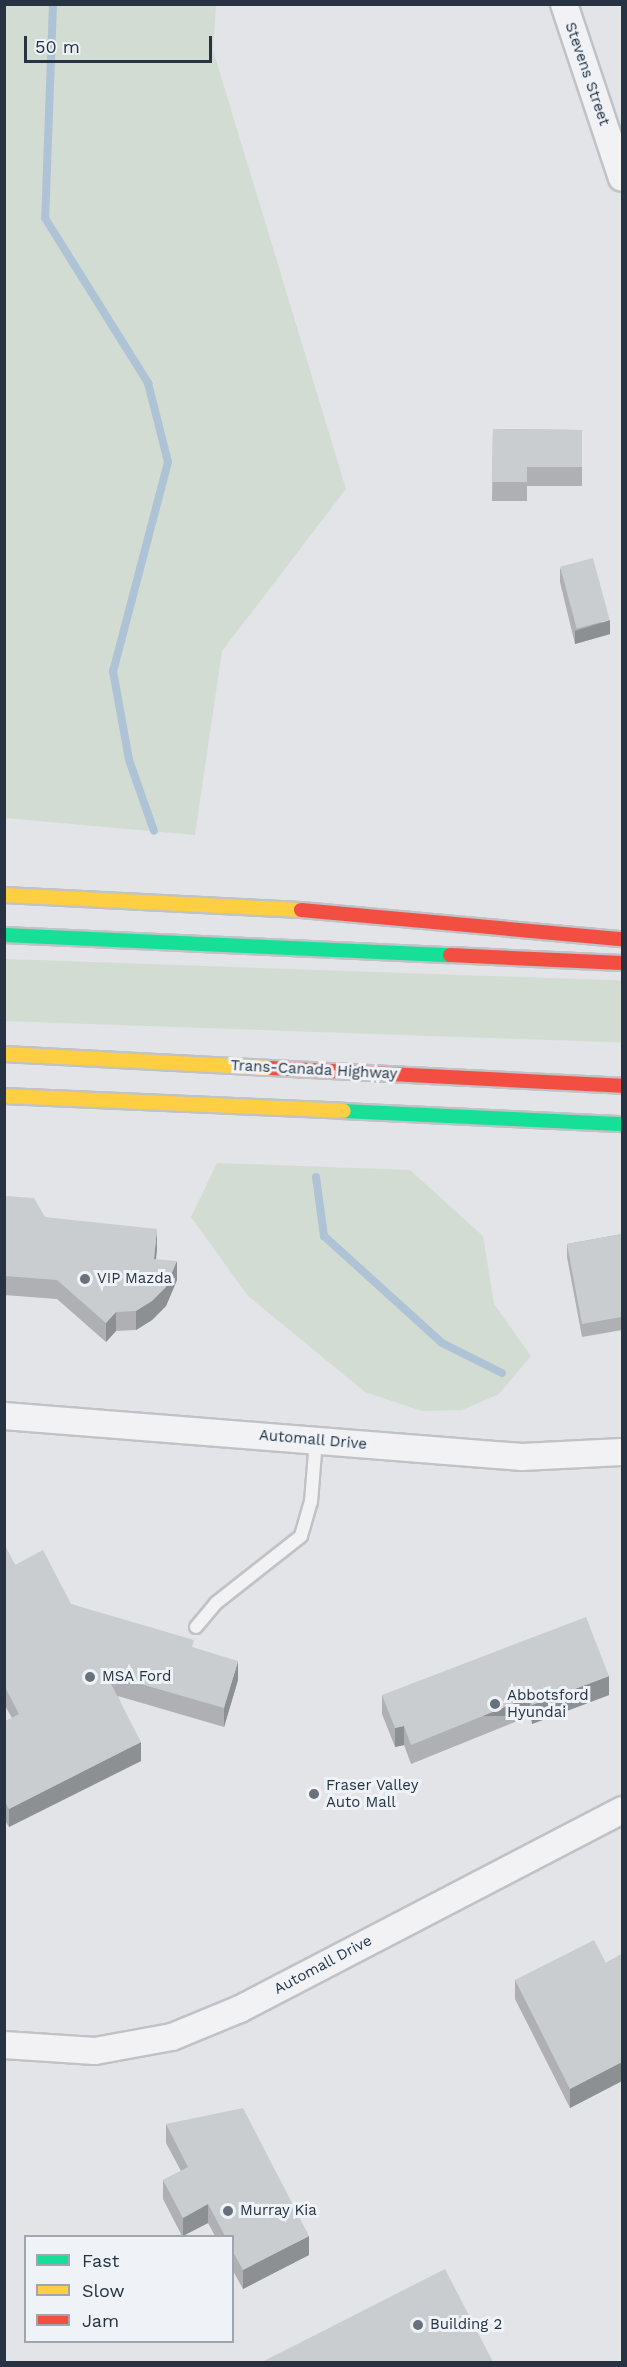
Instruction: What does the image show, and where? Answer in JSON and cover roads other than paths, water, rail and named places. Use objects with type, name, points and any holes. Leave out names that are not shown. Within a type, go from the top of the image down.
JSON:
[{"type":"highway","points":[[4,895],[369,914],[622,939]]},
{"type":"highway","points":[[4,935],[622,963]]},
{"type":"highway","name":"Trans-Canada Highway","points":[[4,1054],[622,1086]]},
{"type":"highway","points":[[4,1096],[622,1124]]},
{"type":"street","name":"Stevens Street","points":[[564,4],[622,178]]},
{"type":"street","name":"Automall Drive","points":[[4,1416],[522,1457],[622,1452]]},
{"type":"street","name":"Automall Drive","points":[[4,2045],[95,2051],[172,2037],[240,2009],[622,1810]]},
{"type":"lane","points":[[196,1627],[216,1603],[301,1536],[311,1502],[316,1440]]},
{"type":"waterway","points":[[53,4],[45,218],[148,383],[168,462],[113,671],[129,760],[154,831]]},
{"type":"waterway","points":[[316,1177],[324,1236],[442,1343],[502,1373]]},
{"type":"place","name":"VIP Mazda","points":[[85,1279]]},
{"type":"place","name":"MSA Ford","points":[[90,1677]]},
{"type":"place","name":"Abbotsford Hyundai","points":[[495,1704]]},
{"type":"place","name":"Fraser Valley Auto Mall","points":[[314,1794]]},
{"type":"place","name":"Murray Kia","points":[[228,2211]]},
{"type":"place","name":"Building 2","points":[[418,2325]]}]
